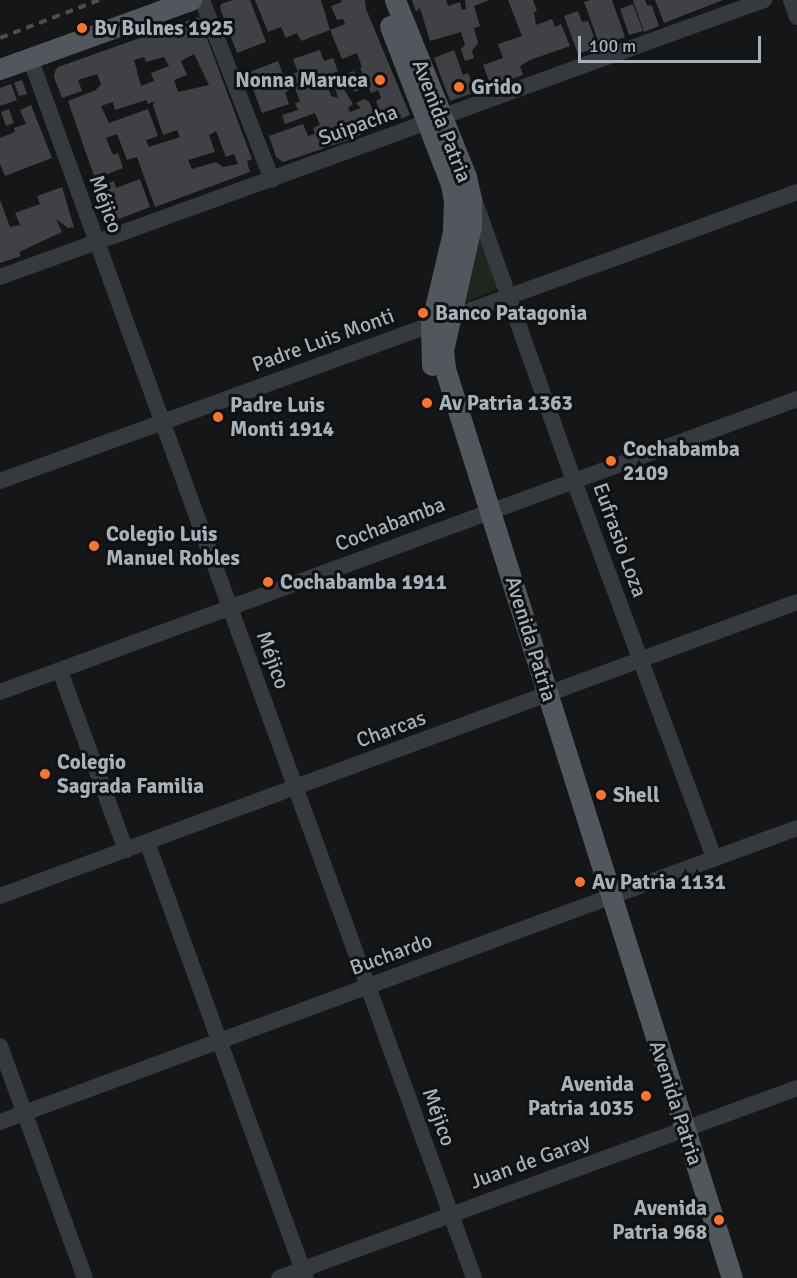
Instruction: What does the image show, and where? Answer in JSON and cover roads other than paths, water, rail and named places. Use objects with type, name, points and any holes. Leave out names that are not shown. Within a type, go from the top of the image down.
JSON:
[{"type":"main road","points":[[0,69],[190,0]]},
{"type":"main road","name":"Avenida Patria","points":[[380,0],[435,121],[466,177],[472,212],[470,232],[441,322],[431,362],[485,513],[679,1129],[732,1278]]},
{"type":"main road","name":"Avenida Patria","points":[[395,0],[435,121],[454,201],[470,232]]},
{"type":"main road","name":"Avenida Patria","points":[[679,1129],[720,1278]]},
{"type":"street","points":[[202,0],[272,180]]},
{"type":"street","name":"Suipacha","points":[[0,277],[96,240],[272,180],[764,0]]},
{"type":"street","points":[[791,0],[797,17]]},
{"type":"street","name":"Méjico","points":[[30,58],[474,1278]]},
{"type":"street","name":"Padre Luis Monti","points":[[0,482],[797,192]]},
{"type":"street","name":"Eufrasio Loza","points":[[470,232],[511,297],[574,481],[714,858]]},
{"type":"street","name":"Cochabamba","points":[[0,692],[797,399]]},
{"type":"street","name":"Charcas","points":[[0,896],[797,603]]},
{"type":"street","points":[[60,671],[126,850]]},
{"type":"street","name":"Buchardo","points":[[0,1122],[219,1039],[797,828]]},
{"type":"street","points":[[147,842],[304,1274]]},
{"type":"street","points":[[0,1046],[85,1278]]},
{"type":"street","name":"Juan de Garay","points":[[279,1278],[304,1274],[450,1214],[797,1088]]},
{"type":"railway","points":[[0,38],[99,0]]},
{"type":"place","name":"Bv Bulnes 1925","points":[[82,28]]},
{"type":"place","name":"Nonna Maruca","points":[[380,80]]},
{"type":"place","name":"Grido","points":[[459,87]]},
{"type":"place","name":"Banco Patagonia","points":[[423,313]]},
{"type":"place","name":"Av Patria 1363","points":[[427,403]]},
{"type":"place","name":"Padre Luis Monti 1914","points":[[218,417]]},
{"type":"place","name":"Cochabamba 2109","points":[[611,461]]},
{"type":"place","name":"Colegio Luis Manuel Robles","points":[[94,546]]},
{"type":"place","name":"Cochabamba 1911","points":[[268,582]]},
{"type":"place","name":"Colegio Sagrada Familia","points":[[45,774]]},
{"type":"place","name":"Shell","points":[[601,795]]},
{"type":"place","name":"Av Patria 1131","points":[[580,882]]},
{"type":"place","name":"Avenida Patria 1035","points":[[646,1096]]},
{"type":"place","name":"Avenida Patria 968","points":[[719,1220]]}]
